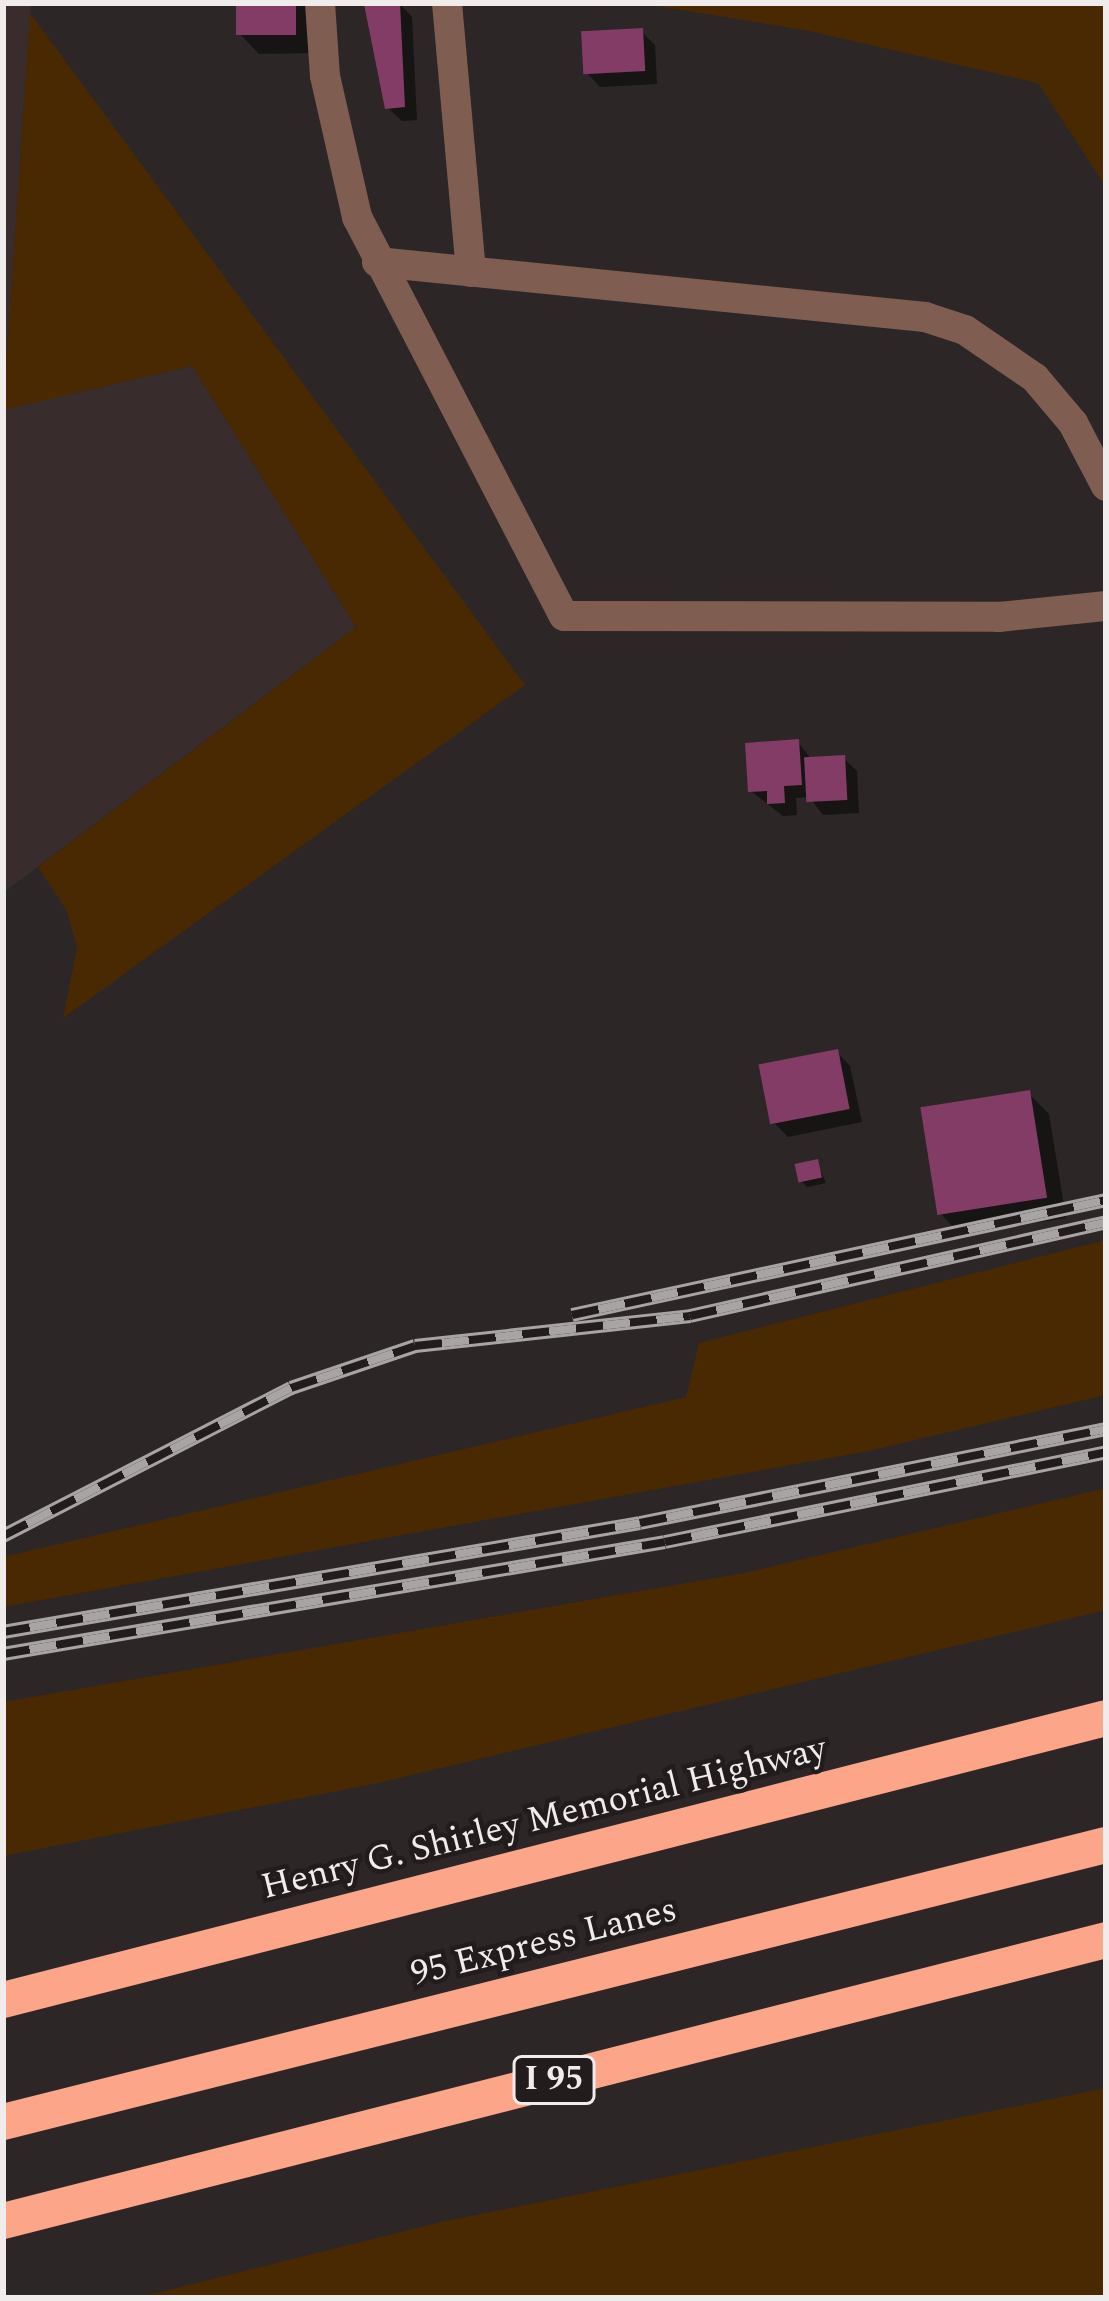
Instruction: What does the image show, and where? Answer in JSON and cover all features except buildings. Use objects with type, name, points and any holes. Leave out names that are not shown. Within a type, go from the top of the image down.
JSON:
[{"type":"highway","name":"Henry G. Shirley Memorial Highway","points":[[3,2000],[1106,1718]]},
{"type":"highway","name":"95 Express Lanes","points":[[3,2122],[1106,1845]]},
{"type":"highway","name":"I 95","points":[[3,2222],[1106,1940]]},
{"type":"lane","points":[[320,3],[325,76],[350,199],[377,262],[563,616],[999,617],[1106,606]]},
{"type":"lane","points":[[447,3],[471,272]]},
{"type":"lane","points":[[377,262],[925,317],[965,330],[1057,402],[1106,486]]},
{"type":"shaded area","points":[[3,3],[31,3],[3,409]]},
{"type":"shaded area","points":[[639,3],[1106,3],[1106,187],[1038,83],[804,30]]},
{"type":"shaded area","points":[[30,13],[525,685],[63,1018],[77,948],[67,911],[38,867],[356,627],[192,366],[3,410]]},
{"type":"shaded area","points":[[192,366],[356,627],[3,893],[3,409]]},
{"type":"shaded area","points":[[1106,1240],[1106,1395],[869,1451],[3,1607],[3,1557],[686,1397],[699,1343]]},
{"type":"shaded area","points":[[1106,1488],[1106,1610],[378,1783],[3,1856],[3,1702],[744,1573]]},
{"type":"shaded area","points":[[1106,2088],[1106,2298],[136,2298],[441,2222]]},
{"type":"railway","points":[[572,1315],[1106,1200]]},
{"type":"railway","points":[[3,1536],[291,1388],[415,1346],[690,1316],[1106,1222]]},
{"type":"railway","points":[[3,1632],[640,1523],[1106,1429]]},
{"type":"railway","points":[[3,1654],[665,1542],[1106,1452]]}]
